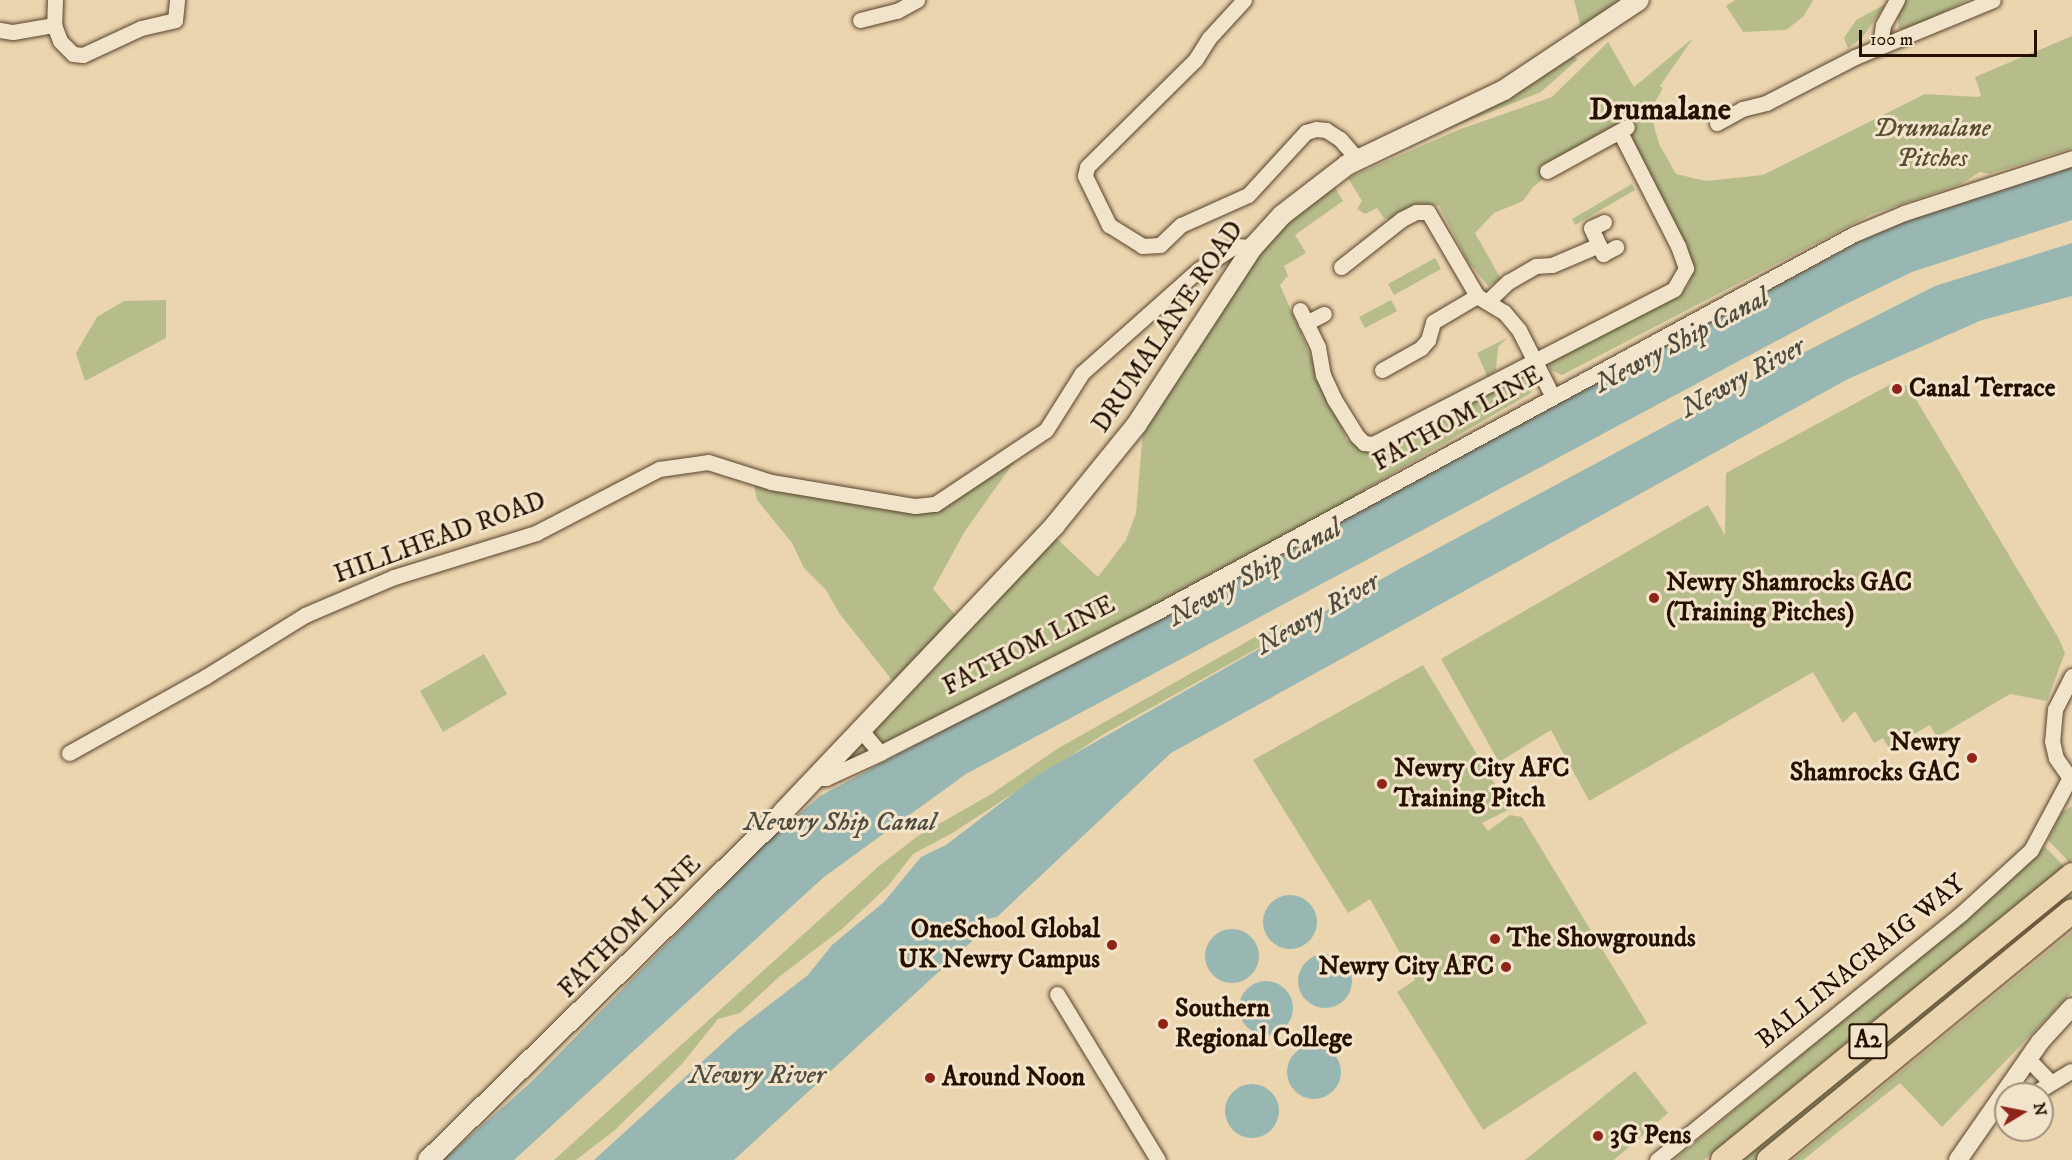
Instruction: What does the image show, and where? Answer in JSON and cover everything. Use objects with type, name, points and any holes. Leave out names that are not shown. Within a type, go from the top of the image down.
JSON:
[{"type":"highway","name":"A2","points":[[1723,1160],[2072,875]]},
{"type":"highway","name":"A2","points":[[1769,1160],[2072,911]]},
{"type":"main road","name":"DRUMALANE ROAD","points":[[816,778],[1094,480],[1137,424],[1253,247],[1299,199],[1358,160],[1504,90],[1639,0]]},
{"type":"main road","name":"FATHOM LINE","points":[[428,1160],[620,976],[816,778]]},
{"type":"street","points":[[55,0],[54,25],[60,41],[73,54],[83,55],[141,28],[175,20],[177,0]]},
{"type":"street","points":[[860,20],[897,11],[917,0]]},
{"type":"street","points":[[1244,0],[1188,68],[1087,167],[1085,176],[1108,225],[1142,246],[1160,245],[1181,225],[1248,195],[1306,132],[1316,129],[1326,129],[1340,139],[1358,160]]},
{"type":"street","points":[[1880,46],[1883,25],[1897,0]]},
{"type":"street","points":[[1717,123],[1880,46],[1993,0]]},
{"type":"street","points":[[0,30],[13,32],[54,25]]},
{"type":"street","points":[[1324,314],[1303,316],[1334,399],[1364,443],[1373,444],[1415,425],[1534,359],[1591,334],[1674,289],[1686,268],[1624,129],[1546,171]]},
{"type":"street","name":"FATHOM LINE","points":[[816,778],[826,778],[880,753],[1164,608],[1552,397],[1887,219],[2072,158]]},
{"type":"street","points":[[1341,267],[1402,219],[1416,212],[1428,212],[1482,298],[1519,330],[1552,397]]},
{"type":"street","points":[[1604,222],[1591,228],[1603,254],[1616,248]]},
{"type":"street","points":[[1382,370],[1421,348],[1428,340],[1433,322],[1482,298],[1536,266],[1552,265],[1599,245]]},
{"type":"street","name":"HILLHEAD ROAD","points":[[69,753],[205,677],[305,615],[404,574],[536,533],[659,469],[708,462],[780,483],[915,506],[935,504],[1046,430],[1082,373],[1198,270],[1235,246],[1253,247]]},
{"type":"street","points":[[2070,780],[2056,758],[2052,724],[2058,701],[2072,675]]},
{"type":"street","points":[[860,729],[880,753]]},
{"type":"street","name":"BALLINACRAIG WAY","points":[[1657,1160],[1962,913],[2031,850],[2070,780]]},
{"type":"street","points":[[1057,994],[1158,1160]]},
{"type":"street","points":[[1958,1160],[2028,1059],[2072,1007]]},
{"type":"street","points":[[2028,1059],[2050,1082],[2071,1071]]},
{"type":"green space","points":[[1574,0],[1629,0],[1583,35]]},
{"type":"green space","points":[[1735,0],[1813,0],[1804,16],[1786,30],[1743,32],[1726,6]]},
{"type":"green space","points":[[1903,0],[1968,0],[1911,28],[1899,29],[1897,12]]},
{"type":"green space","points":[[1886,4],[1862,38],[1848,48],[1844,38],[1856,20]]},
{"type":"green space","name":"Drumalane Pitches","points":[[2072,36],[2072,148],[1989,174],[1980,172],[1961,184],[1872,214],[1562,375],[1551,370],[1548,362],[1685,290],[1689,283],[1692,270],[1630,139],[1636,126],[1631,118],[1543,165],[1547,176],[1533,187],[1523,201],[1494,213],[1475,233],[1501,279],[1488,286],[1467,260],[1439,206],[1420,203],[1392,220],[1384,218],[1377,208],[1365,214],[1357,209],[1362,201],[1348,178],[1458,130],[1552,97],[1608,42],[1634,87],[1693,38],[1660,86],[1663,88],[1650,111],[1659,144],[1676,174],[1706,181],[1763,175],[1925,94],[1978,97],[1981,95],[1975,77]]},
{"type":"green space","points":[[1573,56],[1578,59],[1541,92],[1412,143]]},
{"type":"green space","points":[[1333,184],[1343,201],[1295,235],[1306,253],[1284,266],[1288,276],[1280,285],[1347,440],[1364,449],[1417,430],[1527,372],[1533,381],[1531,393],[1364,490],[1368,499],[825,778],[1056,538],[1098,577],[1126,540],[1136,513],[1144,419],[1261,250],[1313,196]]},
{"type":"green space","points":[[1632,184],[1635,190],[1575,225],[1572,219]]},
{"type":"green space","points":[[1435,258],[1441,269],[1394,295],[1388,284]]},
{"type":"green space","points":[[166,300],[166,338],[85,381],[76,353],[97,317],[124,301]]},
{"type":"green space","points":[[1391,300],[1397,311],[1365,328],[1359,317]]},
{"type":"green space","points":[[1507,338],[1498,347],[1496,370],[1487,376],[1477,353]]},
{"type":"green space","points":[[1891,384],[1908,386],[2059,639],[2065,653],[2047,701],[2010,694],[1937,737],[1930,725],[1889,748],[1883,738],[1874,743],[1855,711],[1843,723],[1813,672],[1589,801],[1551,730],[1499,762],[1441,659],[1708,505],[1725,535],[1726,473]]},
{"type":"green space","points":[[1024,448],[965,531],[933,589],[957,617],[896,685],[839,613],[826,590],[804,568],[792,543],[757,500],[754,484],[921,506]]},
{"type":"green space","points":[[1280,623],[1283,634],[1104,734],[954,832],[913,854],[888,886],[842,929],[780,976],[740,1013],[718,1019],[682,1064],[615,1130],[576,1160],[554,1160],[879,866],[918,836],[993,793],[1057,749]]},
{"type":"green space","points":[[484,654],[507,694],[443,732],[420,691]]},
{"type":"green space","points":[[1423,665],[1510,809],[1482,823],[1488,831],[1510,815],[1522,817],[1647,1023],[1483,1130],[1397,992],[1415,980],[1370,899],[1348,913],[1253,760]]},
{"type":"green space","points":[[2072,806],[2072,859],[2070,863],[2048,840],[2062,812]]},
{"type":"green space","points":[[2045,847],[2067,869],[1875,1019],[1704,1160],[1674,1160],[1957,927]]},
{"type":"green space","points":[[2072,891],[2072,904],[1757,1160],[1741,1160]]},
{"type":"green space","points":[[2072,932],[2072,992],[1942,1127],[1900,1083],[1803,1160],[1793,1160]]},
{"type":"green space","name":"3G Pens","points":[[1635,1071],[1668,1113],[1614,1160],[1525,1160]]},
{"type":"water","name":"Newry Ship Canal","points":[[2072,167],[2072,220],[1912,272],[1842,306],[966,774],[824,877],[514,1160],[443,1160],[530,1083],[770,839],[820,796],[1866,238],[1906,221]]},
{"type":"water","name":"Newry River","points":[[2072,243],[2072,296],[1982,320],[1848,379],[1171,753],[997,917],[986,919],[982,932],[734,1160],[594,1160],[738,1029],[808,975],[832,945],[884,902],[921,857],[946,845],[1039,774],[1401,568],[1779,365],[1935,286]]},
{"type":"water","points":[[1285,895],[1295,895],[1305,899],[1313,907],[1317,922],[1313,937],[1305,945],[1295,949],[1285,949],[1275,945],[1267,937],[1263,927],[1263,917],[1267,907],[1275,899]]},
{"type":"water","points":[[1227,929],[1237,929],[1247,933],[1255,941],[1259,956],[1255,971],[1247,979],[1237,983],[1227,983],[1217,979],[1209,971],[1205,961],[1205,951],[1209,941],[1217,933]]},
{"type":"water","points":[[1320,954],[1330,954],[1340,958],[1348,966],[1352,981],[1348,996],[1340,1004],[1330,1008],[1320,1008],[1310,1004],[1302,996],[1298,986],[1298,976],[1302,966],[1310,958]]},
{"type":"water","points":[[1261,981],[1271,981],[1281,985],[1289,993],[1293,1008],[1289,1023],[1281,1031],[1271,1035],[1261,1035],[1251,1031],[1243,1023],[1239,1013],[1239,1003],[1243,993],[1251,985]]},
{"type":"water","points":[[1309,1045],[1319,1045],[1329,1049],[1337,1057],[1341,1072],[1337,1087],[1329,1095],[1319,1099],[1309,1099],[1299,1095],[1291,1087],[1287,1077],[1287,1067],[1291,1057],[1299,1049]]},
{"type":"water","points":[[1247,1084],[1257,1084],[1271,1092],[1277,1101],[1279,1111],[1277,1121],[1271,1130],[1257,1138],[1247,1138],[1230,1126],[1225,1116],[1225,1106],[1237,1089]]},
{"type":"place","name":"Canal Terrace","points":[[1897,389]]},
{"type":"place","name":"Newry Shamrocks GAC (Training Pitches)","points":[[1654,598]]},
{"type":"place","name":"Newry Shamrocks GAC","points":[[1972,758]]},
{"type":"place","name":"Newry City AFC Training Pitch","points":[[1382,784]]},
{"type":"place","name":"The Showgrounds","points":[[1495,939]]},
{"type":"place","name":"OneSchool Global UK Newry Campus","points":[[1112,945]]},
{"type":"place","name":"Newry City AFC","points":[[1506,967]]},
{"type":"place","name":"Southern Regional College","points":[[1163,1024]]},
{"type":"place","name":"Around Noon","points":[[930,1078]]},
{"type":"place","name":"3G Pens","points":[[1598,1136]]},
{"type":"district","name":"Drumalane","points":[[1660,110]]}]
